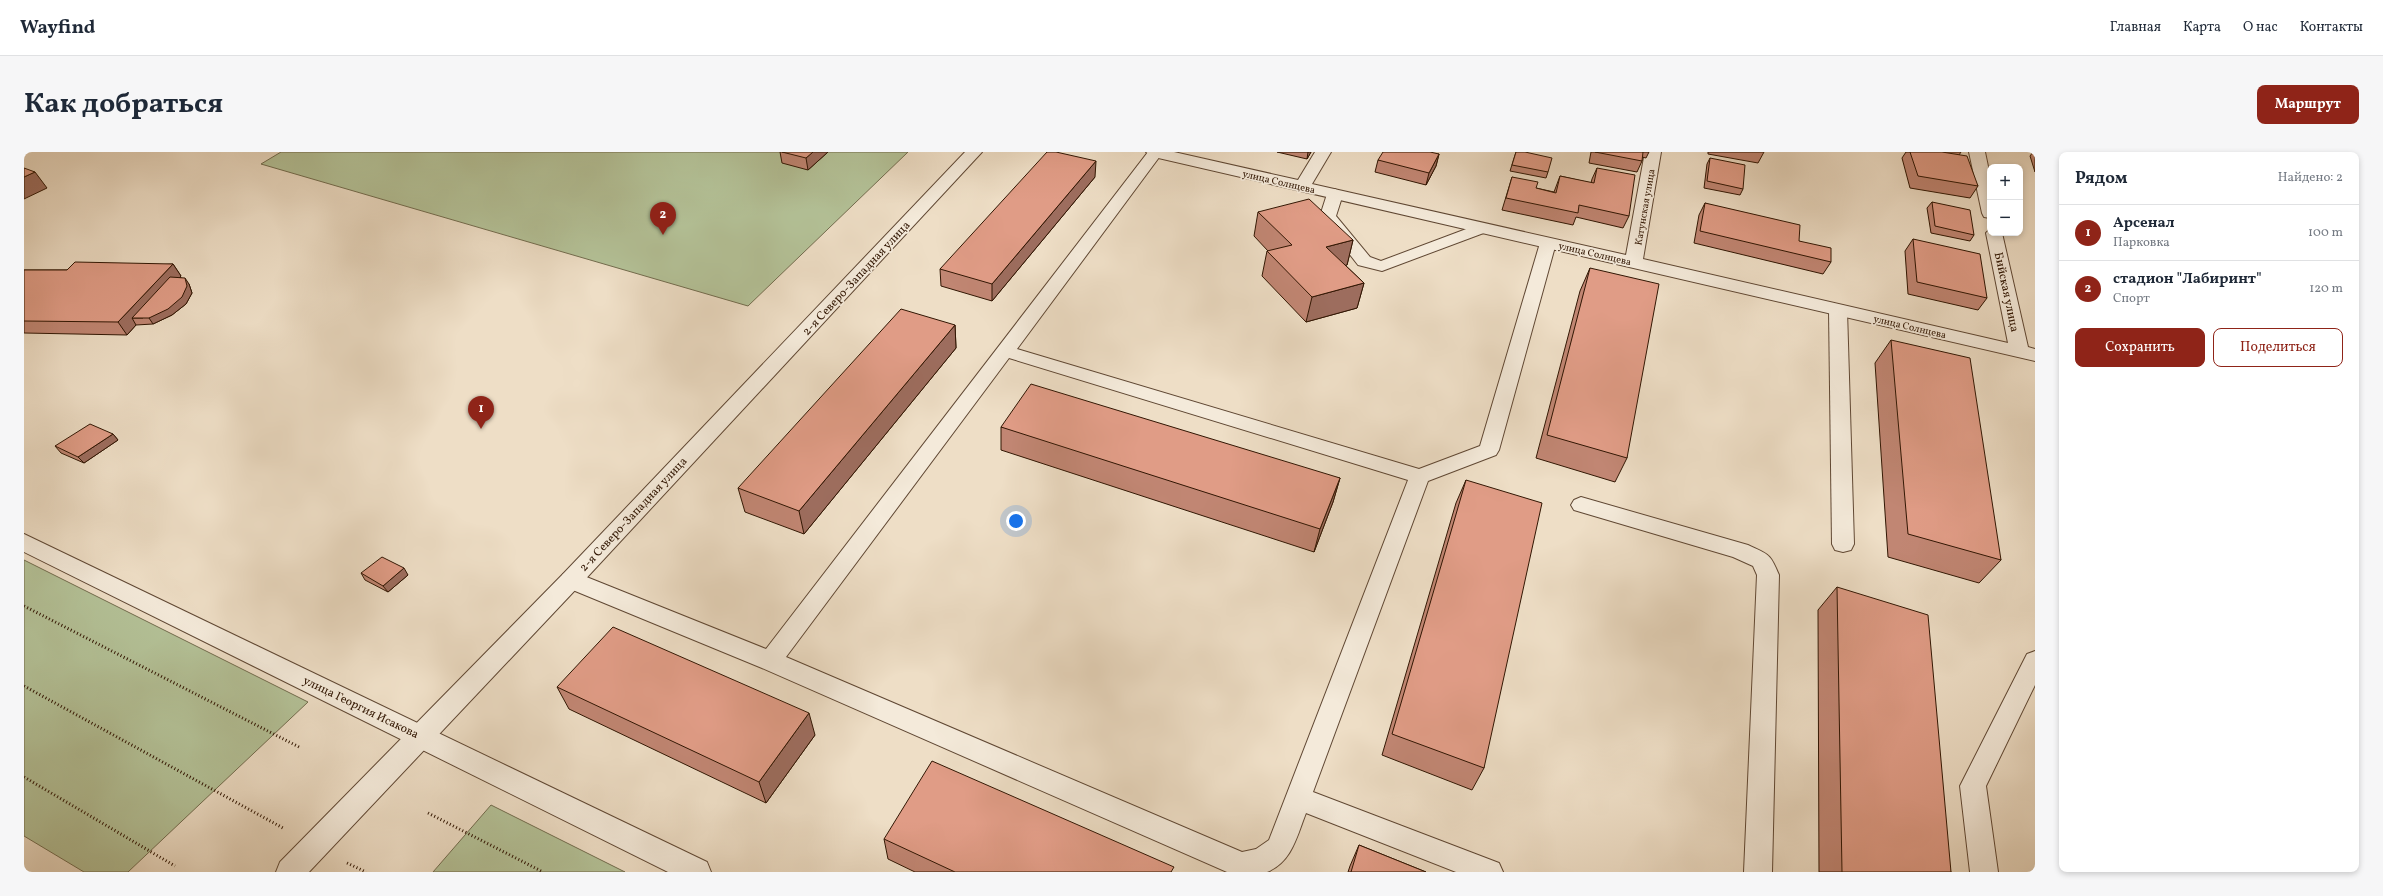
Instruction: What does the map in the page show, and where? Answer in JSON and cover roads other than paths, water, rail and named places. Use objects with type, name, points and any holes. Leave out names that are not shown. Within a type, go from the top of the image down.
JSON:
[{"type":"street","name":"2-я Северо-Западная улица","points":[[290,872],[571,580],[974,152]]},
{"type":"street","name":"улица Солнцева","points":[[1155,152],[2027,353]]},
{"type":"street","points":[[1303,186],[1323,152]]},
{"type":"street","name":"Катунская улица","points":[[1634,262],[1653,152]]},
{"type":"street","points":[[1977,152],[1987,200]]},
{"type":"street","name":"Бийская улица","points":[[1995,236],[2027,353]]},
{"type":"street","name":"улица Георгия Исакова","points":[[24,542],[697,872]]},
{"type":"lane","points":[[770,661],[1155,152]]},
{"type":"lane","points":[[1335,194],[1328,216],[1364,261],[1382,266],[1483,228]]},
{"type":"lane","points":[[1005,351],[1420,476],[1489,450],[1548,243]]},
{"type":"lane","points":[[1838,310],[1843,544]]},
{"type":"lane","points":[[571,580],[770,661],[1241,865],[1262,861],[1279,848],[1420,476]]},
{"type":"lane","points":[[1581,505],[1740,551],[1762,561],[1768,575],[1758,872]]},
{"type":"lane","points":[[1984,872],[1973,786],[2035,661]]},
{"type":"lane","points":[[1299,798],[1489,872]]},
{"type":"place","name":"стадион \"Лабиринт\"","points":[[663,235]]},
{"type":"place","name":"Арсенал","points":[[481,429]]}]
